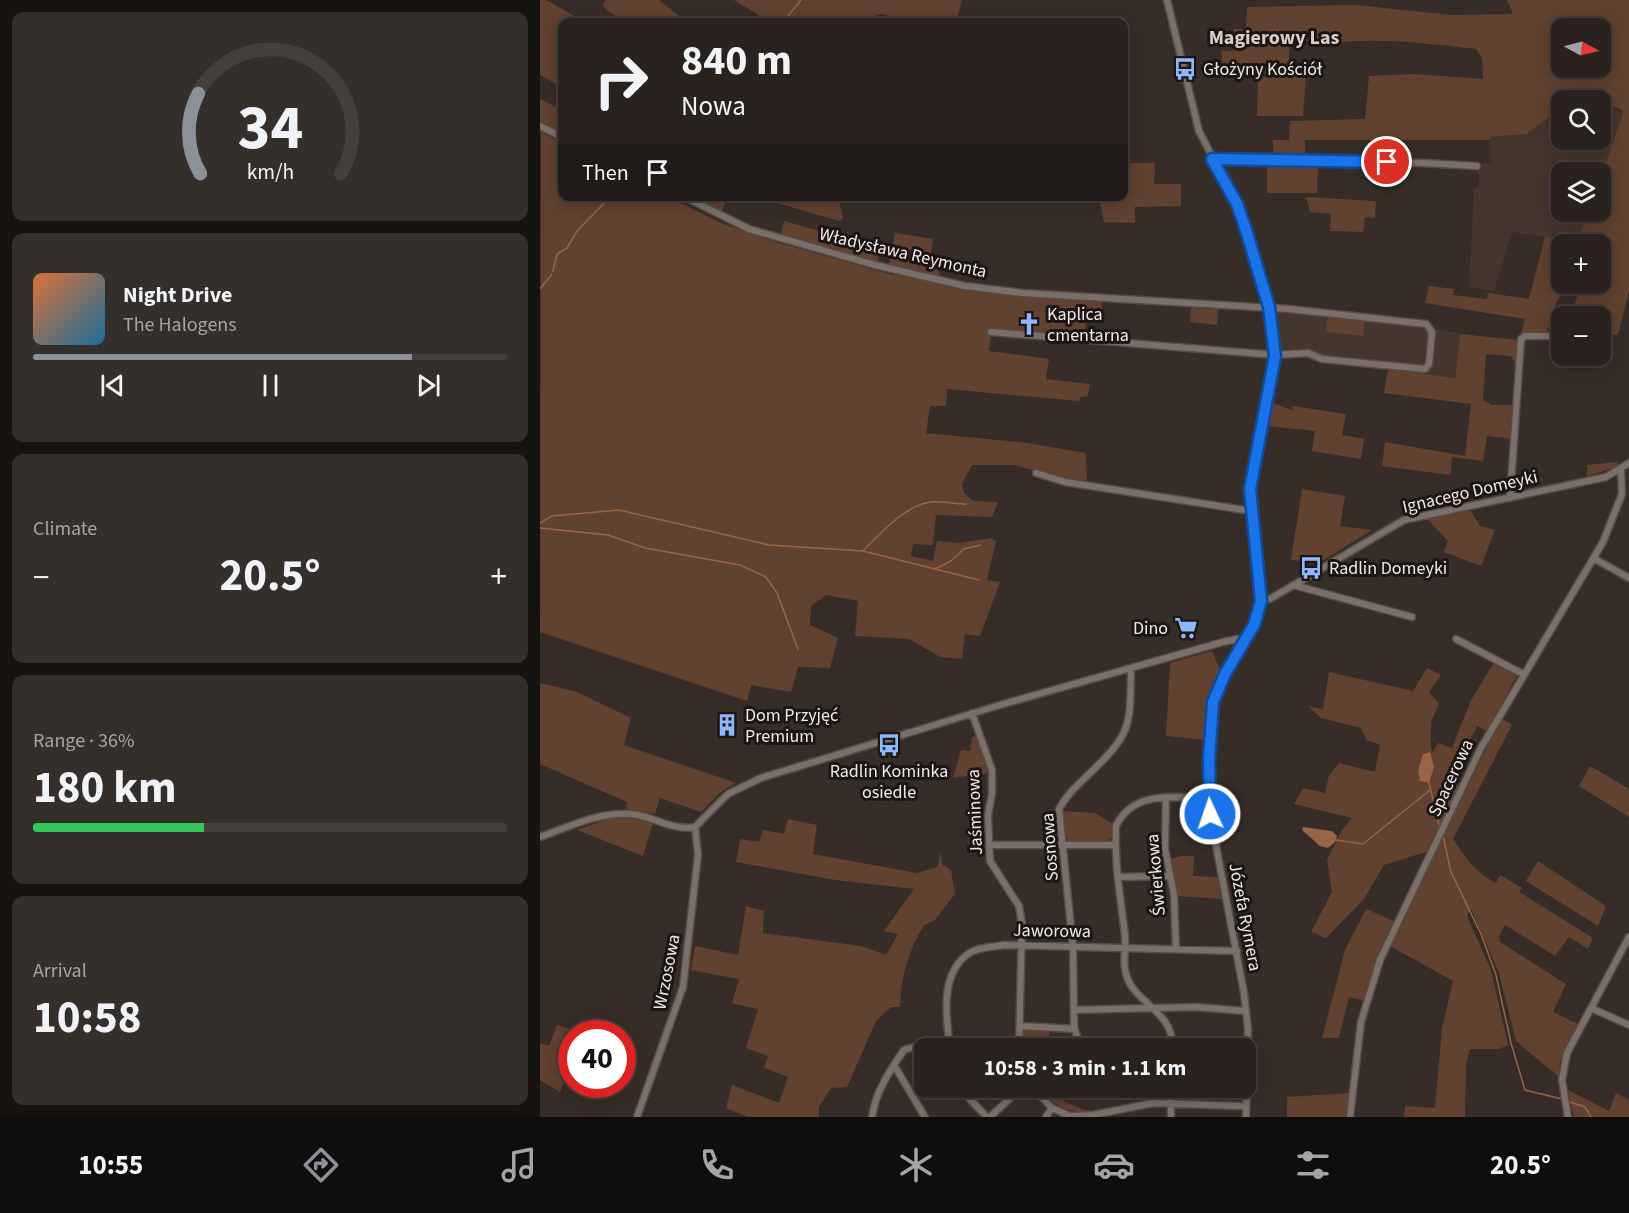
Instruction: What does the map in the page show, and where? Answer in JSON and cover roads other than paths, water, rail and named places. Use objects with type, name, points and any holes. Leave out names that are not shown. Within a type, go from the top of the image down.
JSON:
[{"type":"street","name":"Józefa Rymera","points":[[1167,0],[1199,131],[1237,204],[1269,307],[1275,356],[1251,481],[1251,511],[1261,601],[1245,640],[1225,674],[1213,702],[1208,799],[1246,1011],[1246,1117]]},
{"type":"street","points":[[540,126],[558,135]]},
{"type":"street","points":[[1212,159],[1476,166]]},
{"type":"street","name":"Władysława Reymonta","points":[[692,201],[732,223],[759,232],[965,286],[1023,293],[1269,307],[1426,324],[1432,332],[1429,364],[1425,369],[1322,359],[1308,353],[1275,356]]},
{"type":"street","points":[[991,332],[1164,344],[1275,356]]},
{"type":"street","points":[[1510,498],[1521,339],[1525,336],[1551,336]]},
{"type":"street","name":"Ignacego Domeyki","points":[[1261,601],[1293,585],[1404,520],[1606,477],[1621,470],[1629,463]]},
{"type":"street","name":"Spacerowa","points":[[1350,1117],[1361,1022],[1380,960],[1482,746],[1523,674],[1595,559],[1626,488],[1621,470]]},
{"type":"street","points":[[1036,473],[1065,482],[1251,511]]},
{"type":"street","points":[[1595,559],[1629,578]]},
{"type":"street","points":[[1293,585],[1412,617]]},
{"type":"street","points":[[1456,639],[1523,674]]},
{"type":"street","points":[[540,837],[615,814],[644,816],[674,828],[695,827],[728,794],[749,783],[972,713],[1222,642],[1245,640]]},
{"type":"street","points":[[1222,642],[1239,651]]},
{"type":"street","name":"Sosnowa","points":[[1077,1038],[1074,1029],[1073,947],[1059,809],[1064,798],[1114,750],[1124,736],[1129,716],[1131,668]]},
{"type":"street","name":"Jaśminowa","points":[[972,713],[992,770],[990,861],[1019,906],[1019,1038]]},
{"type":"street","points":[[1173,1038],[1155,1009],[1134,991],[1125,969],[1126,947],[1116,826],[1121,814],[1145,800],[1166,797],[1208,799]]},
{"type":"street","name":"Świerkowa","points":[[1166,797],[1165,849],[1174,895],[1176,949]]},
{"type":"street","name":"Wrzosowa","points":[[637,1117],[683,987],[698,855],[695,827]]},
{"type":"street","points":[[989,845],[1116,845]]},
{"type":"street","points":[[1119,878],[1170,876]]},
{"type":"street","points":[[1568,1117],[1563,1097],[1563,1066],[1629,937]]},
{"type":"street","name":"Jaworowa","points":[[949,1038],[947,994],[952,973],[961,960],[973,951],[1004,945],[1020,945],[1237,951]]},
{"type":"street","points":[[1074,1010],[1196,1007],[1246,1011]]},
{"type":"street","points":[[1591,1008],[1629,1026]]},
{"type":"street","points":[[1020,1026],[1074,1029]]},
{"type":"street","points":[[872,1117],[873,1106],[894,1065],[904,1050],[914,1047]]},
{"type":"street","points":[[894,1065],[925,1117]]},
{"type":"street","points":[[969,1098],[988,1117],[1010,1098]]},
{"type":"street","points":[[1043,1098],[1052,1108],[1070,1116],[1089,1116],[1153,1103],[1241,1106]]},
{"type":"street","points":[[1171,1098],[1171,1117]]},
{"type":"street","points":[[1046,1117],[1052,1108]]},
{"type":"waterway","points":[[786,18],[801,0]]},
{"type":"waterway","points":[[553,271],[557,254],[567,248],[577,231],[606,201]]},
{"type":"waterway","points":[[540,289],[552,274]]},
{"type":"waterway","points":[[864,550],[895,520],[913,508],[932,502],[966,504]]},
{"type":"waterway","points":[[540,523],[552,516],[619,510],[769,545],[863,551],[979,580]]},
{"type":"waterway","points":[[540,528],[608,535],[645,548],[740,565],[766,577],[777,593],[798,649]]},
{"type":"waterway","points":[[935,569],[951,561],[964,549],[981,545]]},
{"type":"waterway","points":[[1429,783],[1440,829]]},
{"type":"waterway","points":[[1336,840],[1363,844],[1430,790]]},
{"type":"waterway","points":[[1443,836],[1451,872],[1481,934],[1496,975],[1511,1043],[1525,1090],[1562,1099]]},
{"type":"waterway","points":[[1570,1102],[1585,1107],[1591,1117]]},
{"type":"place","name":"Głożyny Kościół","points":[[1185,69]]},
{"type":"place","name":"Kaplica cmentarna","points":[[1029,324]]},
{"type":"place","name":"Radlin Domeyki","points":[[1311,568]]},
{"type":"place","name":"Dino","points":[[1186,628]]},
{"type":"place","name":"Dom Przyjęć Premium","points":[[727,725]]},
{"type":"place","name":"Radlin Kominka osiedle","points":[[889,745]]},
{"type":"district","name":"Magierowy Las","points":[[1274,38]]}]
